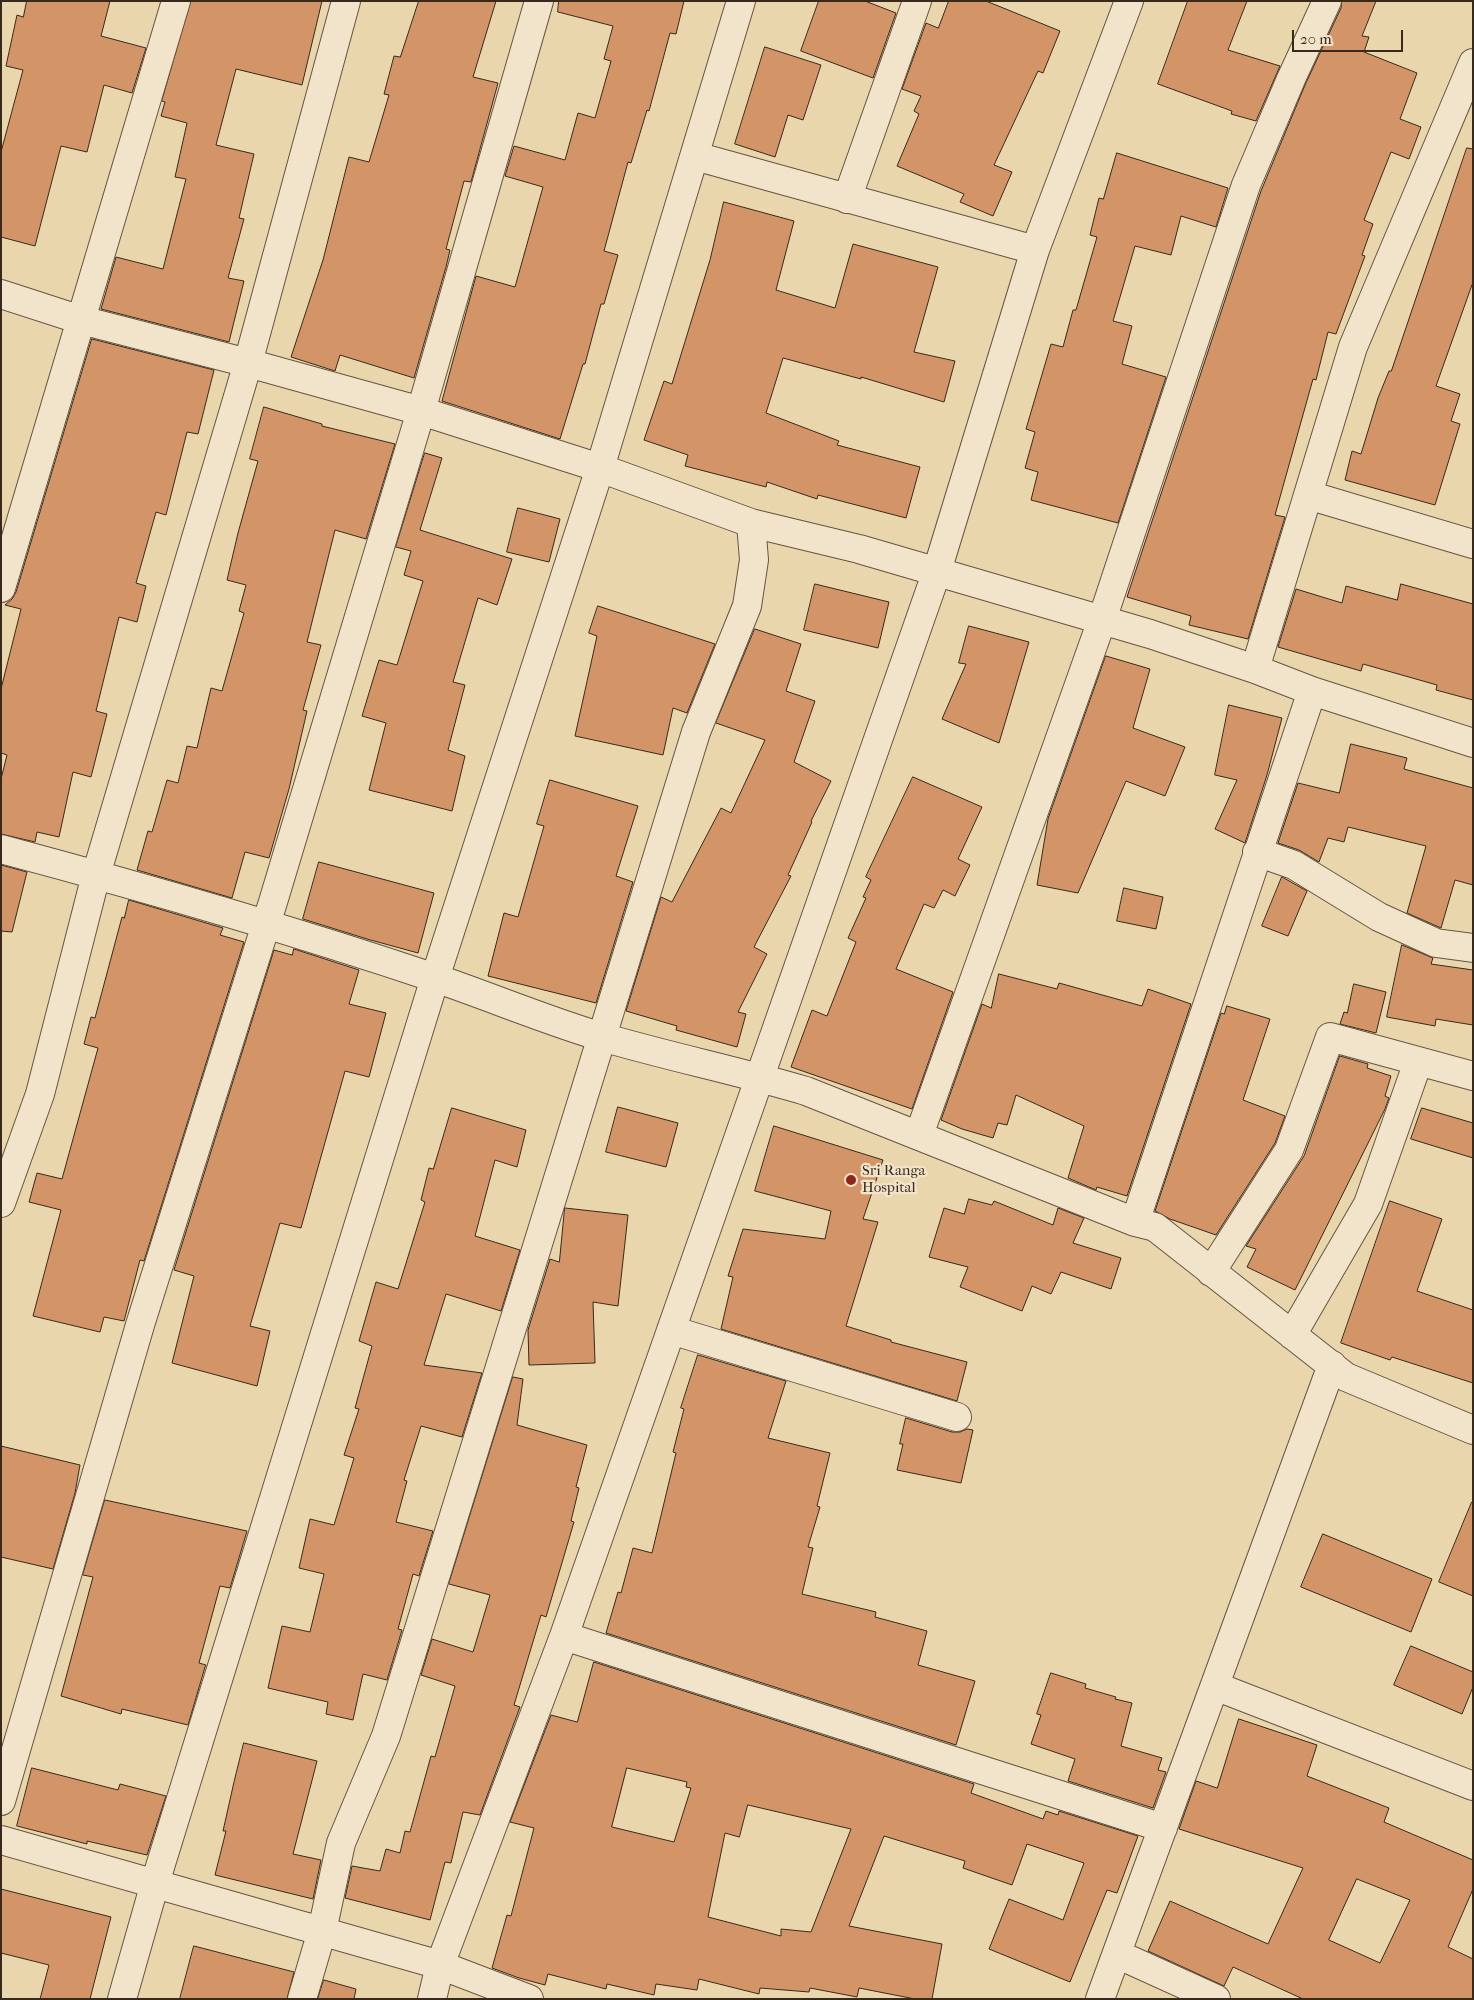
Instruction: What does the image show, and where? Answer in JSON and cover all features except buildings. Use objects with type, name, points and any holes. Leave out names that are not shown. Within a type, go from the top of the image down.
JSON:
[{"type":"street","points":[[1,588],[176,1]]},
{"type":"street","points":[[1,1203],[40,1094],[96,875],[248,362],[346,1]]},
{"type":"street","points":[[1,1801],[140,1324],[266,924],[421,411],[539,1]]},
{"type":"street","points":[[122,1999],[155,1883],[435,978],[600,468],[741,1]]},
{"type":"street","points":[[847,200],[917,1]]},
{"type":"street","points":[[432,1999],[440,1965],[564,1636],[936,571],[1035,250],[1129,1]]},
{"type":"street","points":[[919,1135],[1102,620],[1246,186],[1326,1]]},
{"type":"street","points":[[1255,669],[1353,347],[1473,62]]},
{"type":"street","points":[[694,156],[847,200],[1035,250]]},
{"type":"street","points":[[1,294],[81,320],[248,362],[421,411],[600,468],[751,523],[860,549],[1102,620],[1255,669],[1312,691],[1473,743]]},
{"type":"street","points":[[1308,495],[1473,544]]},
{"type":"street","points":[[302,1999],[322,1931],[341,1843],[386,1736],[696,732],[747,606],[754,560],[751,523]]},
{"type":"street","points":[[1135,1222],[1312,691]]},
{"type":"street","points":[[1,850],[266,924],[435,978],[601,1037],[759,1077],[806,1091],[1135,1222],[1154,1227],[1346,1377],[1473,1430]]},
{"type":"street","points":[[1257,852],[1294,865],[1379,917],[1436,943],[1473,948]]},
{"type":"street","points":[[1211,1272],[1289,1150],[1330,1037],[1473,1076]]},
{"type":"street","points":[[1292,1335],[1368,1204],[1418,1062]]},
{"type":"street","points":[[671,1330],[956,1417]]},
{"type":"street","points":[[1100,1999],[1332,1365]]},
{"type":"street","points":[[564,1636],[1163,1828]]},
{"type":"street","points":[[1215,1686],[1473,1786]]},
{"type":"street","points":[[1,1840],[440,1965],[528,1999]]},
{"type":"street","points":[[1117,1954],[1216,1999]]},
{"type":"place","name":"Sri Ranga Hospital","points":[[851,1180]]}]
